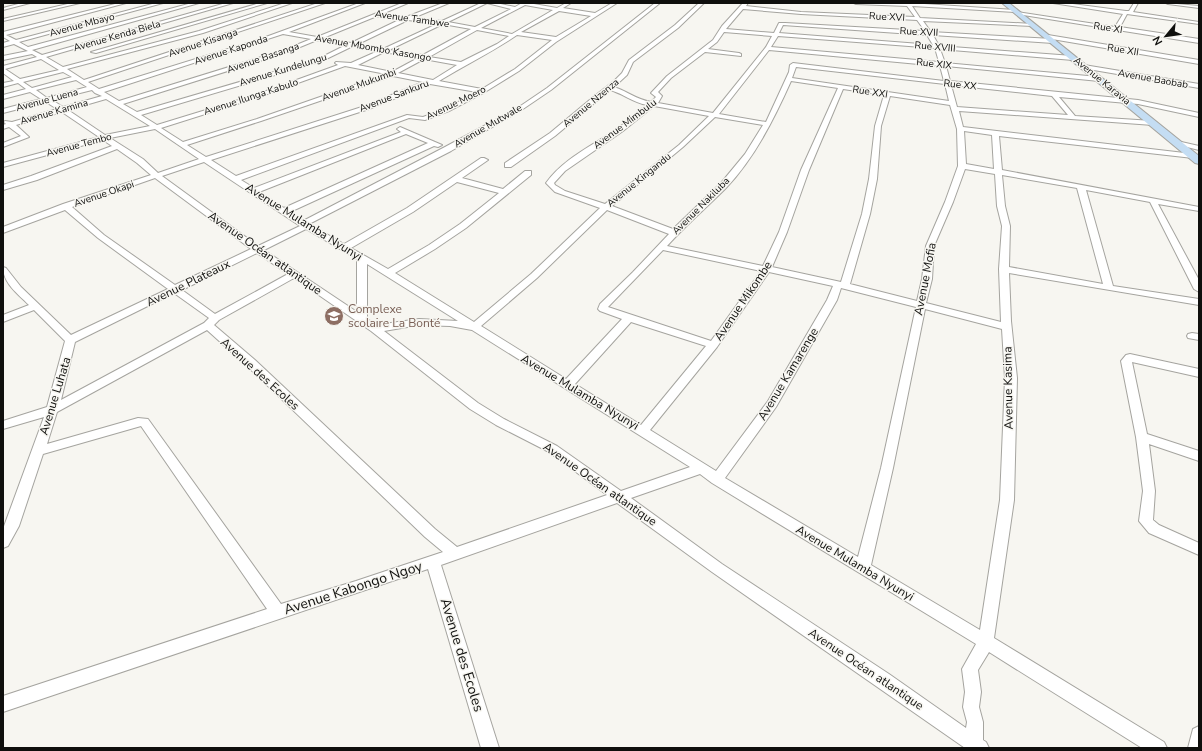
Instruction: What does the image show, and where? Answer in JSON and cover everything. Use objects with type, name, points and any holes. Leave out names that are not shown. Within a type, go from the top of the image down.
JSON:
[{"type":"street","points":[[3,8],[28,3]]},
{"type":"street","points":[[3,20],[78,3]]},
{"type":"street","name":"Avenue Mbayo","points":[[3,34],[124,3]]},
{"type":"street","name":"Avenue Mbayo","points":[[3,45],[161,3]]},
{"type":"street","points":[[3,58],[35,53],[197,3],[279,18]]},
{"type":"street","name":"Avenue Kenda Biela","points":[[3,69],[35,53],[231,3]]},
{"type":"street","name":"Avenue Kenda Biela","points":[[94,52],[265,3]]},
{"type":"street","points":[[3,85],[176,39],[290,3]]},
{"type":"street","points":[[312,3],[322,4]]},
{"type":"street","name":"Avenue Kaponda","points":[[91,87],[284,33],[363,3]]},
{"type":"street","name":"Avenue Basanga","points":[[117,104],[280,53],[375,14],[406,3]]},
{"type":"street","name":"Avenue Kundelungu","points":[[135,115],[319,60],[408,18],[447,3]]},
{"type":"street","name":"Avenue Ilunga Kabulo","points":[[156,127],[257,96],[348,65],[387,50],[485,3]]},
{"type":"street","points":[[489,3],[515,8]]},
{"type":"street","points":[[526,3],[596,15]]},
{"type":"street","name":"Avenue Mukumbi","points":[[182,144],[265,118],[393,74],[476,28],[526,3]]},
{"type":"street","name":"Avenue Sankuru","points":[[205,159],[379,104],[431,82],[499,45],[514,34],[569,3]]},
{"type":"street","name":"Avenue Moero","points":[[236,179],[410,116],[423,119],[447,110],[483,91],[516,70],[557,39],[614,3]]},
{"type":"street","name":"Avenue Mutwale","points":[[305,225],[448,149],[521,108],[549,89],[658,3]]},
{"type":"street","name":"Avenue Nzenza","points":[[508,165],[560,130],[592,100],[610,88],[624,75],[631,66],[631,61],[671,32],[690,16],[702,3]]},
{"type":"street","name":"Rue XI","points":[[856,3],[908,4],[1016,12],[1199,41]]},
{"type":"street","name":"Avenue Karavia","points":[[1005,3],[1196,158]]},
{"type":"street","points":[[1055,3],[1199,23]]},
{"type":"street","points":[[1116,29],[1126,13],[1131,12],[1136,3]]},
{"type":"street","points":[[1168,3],[1199,7]]},
{"type":"street","name":"Avenue Kisanga","points":[[91,87],[195,45],[322,4]]},
{"type":"street","name":"Avenue Mofia","points":[[863,567],[887,468],[927,279],[930,246],[949,202],[962,166],[960,129],[937,47],[920,19],[908,4]]},
{"type":"street","name":"Rue XVI","points":[[744,5],[808,13],[1033,25]]},
{"type":"street","name":"Avenue Mimbulu","points":[[607,206],[560,191],[550,183],[552,178],[619,132],[660,98],[654,93],[655,91],[715,41],[728,22],[744,5]]},
{"type":"street","name":"Avenue Tambwe","points":[[333,7],[361,12]]},
{"type":"street","name":"Avenue Tambwe","points":[[368,13],[557,39]]},
{"type":"street","name":"Avenue Kingandu","points":[[474,327],[534,276],[607,206],[681,146],[719,110],[768,48],[781,24],[785,24]]},
{"type":"street","name":"Rue XVII","points":[[785,24],[1050,39]]},
{"type":"street","points":[[722,30],[776,34]]},
{"type":"street","points":[[159,33],[195,45]]},
{"type":"street","name":"Avenue Mbombo Kasongo","points":[[284,33],[462,64]]},
{"type":"street","name":"Avenue Mulamba Nyunyi","points":[[3,34],[156,127],[305,225],[388,273],[643,431],[717,479],[1158,748]]},
{"type":"street","name":"Rue XVIII","points":[[776,34],[1073,58]]},
{"type":"street","name":"Rue XII","points":[[1050,39],[1199,62]]},
{"type":"street","name":"Rue XIX","points":[[768,48],[1099,78]]},
{"type":"street","points":[[703,50],[739,55]]},
{"type":"street","points":[[280,53],[295,56]]},
{"type":"street","points":[[303,58],[348,65],[483,91]]},
{"type":"street","name":"Rue XX","points":[[794,65],[948,83],[1126,101],[1199,115]]},
{"type":"street","name":"Avenue Nakiluba","points":[[629,318],[603,309],[603,306],[674,233],[724,185],[748,155],[767,124],[794,65]]},
{"type":"street","name":"Avenue Baobab","points":[[1084,67],[1199,86]]},
{"type":"street","name":"Avenue Océan atlantique","points":[[3,69],[18,82],[140,161],[157,176],[257,249],[375,329],[474,406],[500,422],[553,449],[717,568],[883,680],[977,746]]},
{"type":"street","name":"Rue XXI","points":[[788,79],[953,106],[1074,118],[1153,123]]},
{"type":"street","points":[[3,97],[30,90],[91,87]]},
{"type":"street","name":"Avenue Luena","points":[[3,111],[91,87]]},
{"type":"street","name":"Avenue Kamina","points":[[6,126],[63,110],[91,87]]},
{"type":"street","name":"Avenue Mikombe","points":[[643,431],[713,345],[766,270],[805,170],[841,87]]},
{"type":"street","points":[[610,88],[623,92],[635,100],[651,105],[767,124]]},
{"type":"street","name":"Avenue Kamarenge","points":[[717,479],[772,404],[842,285],[866,214],[873,179],[878,126],[887,94]]},
{"type":"street","points":[[1054,94],[1074,118]]},
{"type":"street","points":[[3,118],[6,126],[26,138],[3,145]]},
{"type":"street","points":[[388,124],[448,149]]},
{"type":"street","name":"Avenue Tembo","points":[[3,165],[105,137],[156,127]]},
{"type":"street","points":[[960,129],[1196,158]]},
{"type":"street","points":[[254,191],[406,132]]},
{"type":"street","name":"Avenue Kasima","points":[[986,642],[1007,500],[1011,378],[1004,269],[1006,226],[1001,206],[995,133]]},
{"type":"street","points":[[1177,142],[1199,148]]},
{"type":"street","points":[[284,211],[434,143]]},
{"type":"street","points":[[3,188],[34,178],[117,146]]},
{"type":"street","name":"Avenue Okapi","points":[[3,230],[66,206],[205,159]]},
{"type":"street","points":[[344,248],[410,210],[484,160]]},
{"type":"street","points":[[274,166],[292,176]]},
{"type":"street","points":[[962,166],[1046,180],[1199,209]]},
{"type":"street","points":[[388,273],[419,255],[463,226],[528,173]]},
{"type":"street","points":[[456,179],[504,192]]},
{"type":"street","points":[[1081,187],[1109,288]]},
{"type":"street","points":[[1153,201],[1199,289]]},
{"type":"street","name":"Avenue des Ecoles","points":[[66,206],[87,226],[141,267],[175,289],[211,321],[215,333],[251,363],[424,528],[456,554]]},
{"type":"street","points":[[607,206],[674,233]]},
{"type":"street","name":"Avenue Plateaux","points":[[70,340],[305,225]]},
{"type":"street","points":[[661,247],[842,285],[1007,327]]},
{"type":"street","points":[[362,258],[362,320]]},
{"type":"street","points":[[1004,269],[1109,288],[1199,302]]},
{"type":"street","name":"Avenue Luhata","points":[[3,270],[35,306],[70,340],[57,396],[12,526],[3,542]]},
{"type":"street","points":[[3,424],[52,410],[295,274]]},
{"type":"street","points":[[3,319],[35,306]]},
{"type":"street","points":[[567,384],[629,318],[713,345]]},
{"type":"street","points":[[375,329],[420,322],[450,323],[474,327]]},
{"type":"street","points":[[1199,373],[1130,358],[1126,359],[1142,437],[1149,491],[1146,518],[1147,524],[1154,529],[1199,549]]},
{"type":"street","points":[[38,451],[144,422],[278,612]]},
{"type":"street","points":[[1142,437],[1199,456]]},
{"type":"street","name":"Avenue Kabongo Ngoy","points":[[3,704],[278,612],[363,586],[702,468]]},
{"type":"street","name":"Avenue des Ecoles","points":[[433,561],[490,748]]},
{"type":"street","points":[[977,746],[975,722],[971,707],[973,692],[970,669],[986,642]]},
{"type":"street","points":[[1197,748],[1199,735]]},
{"type":"place","name":"Complexe scolaire La Bonté","points":[[334,316]]}]
